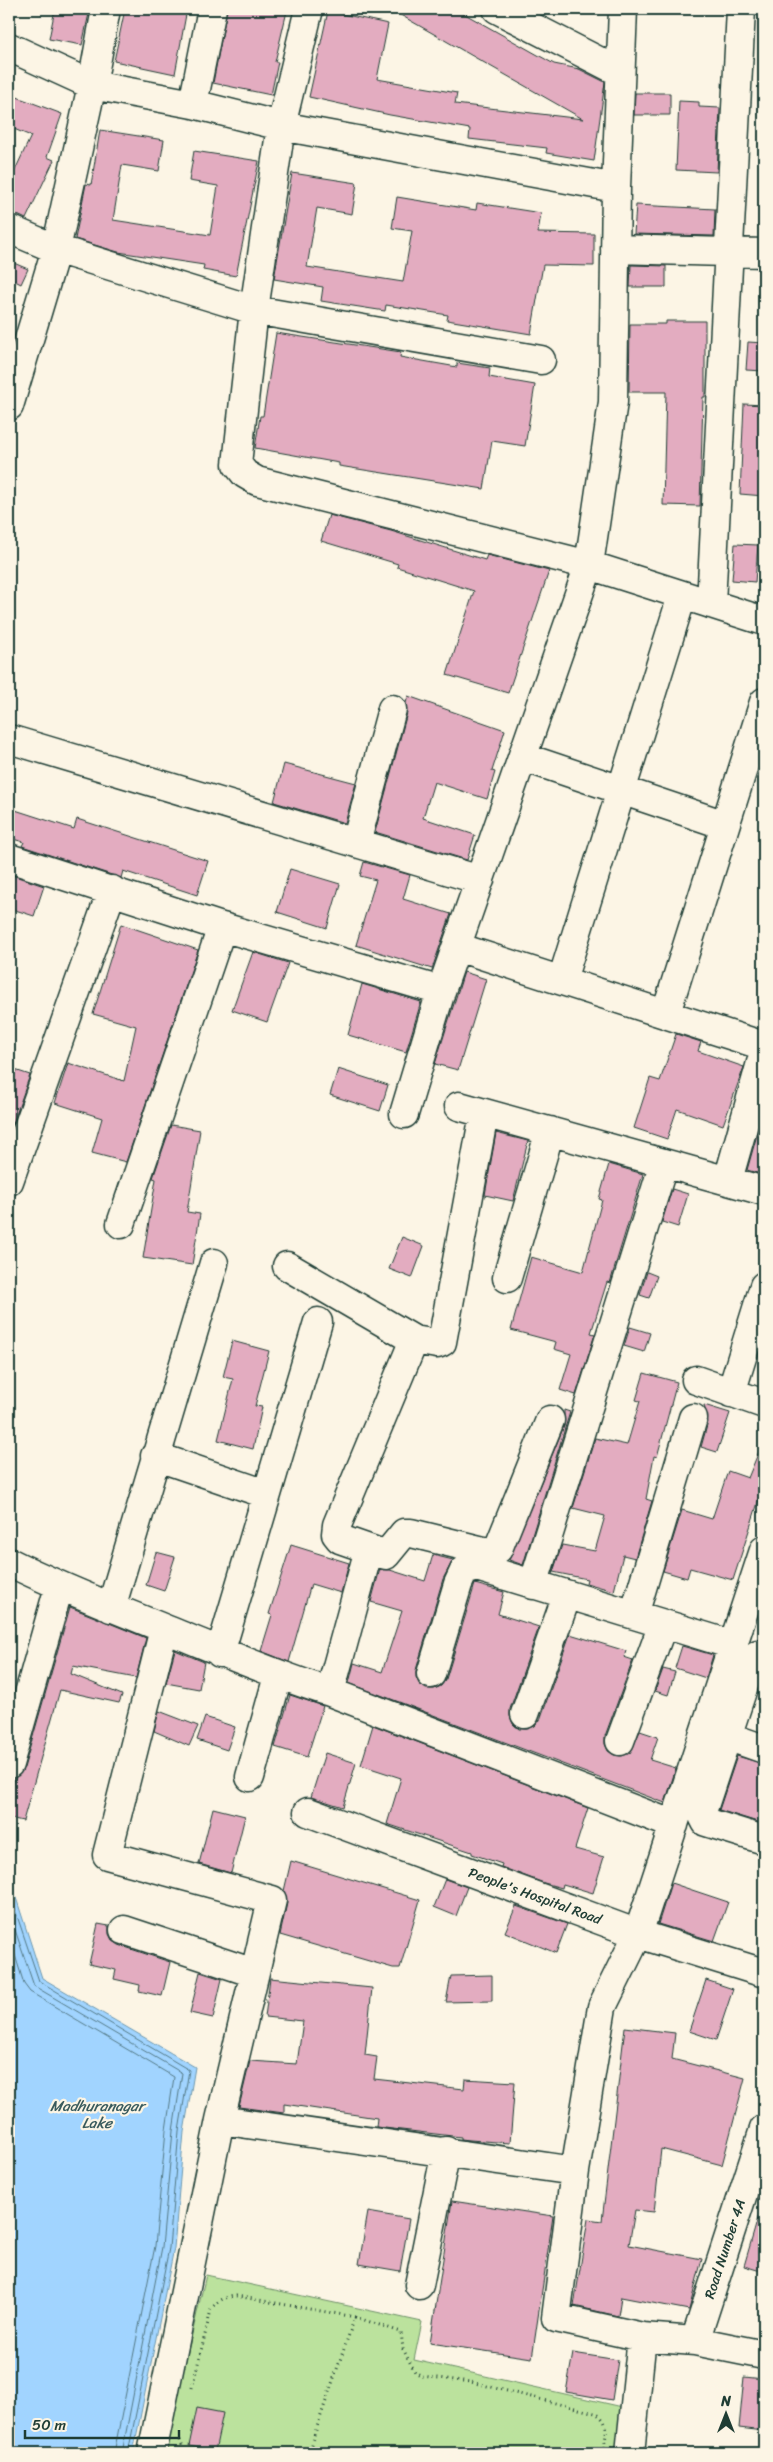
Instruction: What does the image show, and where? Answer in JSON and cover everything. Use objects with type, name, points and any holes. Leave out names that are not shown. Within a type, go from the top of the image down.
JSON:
[{"type":"street","points":[[9,406],[56,249],[92,85],[106,9]]},
{"type":"street","points":[[193,104],[212,9]]},
{"type":"street","points":[[309,9],[281,126],[254,310],[237,464],[257,482],[589,565],[764,621]]},
{"type":"street","points":[[497,9],[620,72]]},
{"type":"street","points":[[404,1114],[441,991],[589,565],[613,402],[614,249],[623,9]]},
{"type":"street","points":[[711,604],[742,9]]},
{"type":"street","points":[[9,47],[92,85],[193,104],[281,126],[616,188]]},
{"type":"street","points":[[9,229],[56,249],[254,310],[541,360]]},
{"type":"street","points":[[614,249],[764,253]]},
{"type":"street","points":[[562,980],[682,596]]},
{"type":"street","points":[[666,1013],[764,702]]},
{"type":"street","points":[[356,843],[392,709]]},
{"type":"street","points":[[9,739],[480,880]]},
{"type":"street","points":[[523,757],[725,825]]},
{"type":"street","points":[[9,858],[222,926],[441,991]]},
{"type":"street","points":[[9,1181],[112,890]]},
{"type":"street","points":[[121,1224],[222,926]]},
{"type":"street","points":[[457,947],[764,1046]]},
{"type":"street","points":[[728,1180],[764,1052]]},
{"type":"street","points":[[286,1266],[414,1340],[437,1344],[442,1342],[471,1110],[550,1130],[764,1191]]},
{"type":"street","points":[[507,1278],[550,1130]]},
{"type":"street","points":[[533,1585],[664,1163]]},
{"type":"street","points":[[111,1608],[214,1263]]},
{"type":"street","points":[[732,1393],[764,1286]]},
{"type":"street","points":[[220,1653],[318,1322]]},
{"type":"street","points":[[414,1340],[337,1525],[336,1534],[340,1539],[386,1555],[404,1533],[411,1532],[488,1552],[498,1549],[550,1420]]},
{"type":"street","points":[[696,1380],[764,1404]]},
{"type":"street","points":[[634,1615],[693,1418]]},
{"type":"street","points":[[155,1456],[266,1494]]},
{"type":"street","points":[[330,1692],[369,1549]]},
{"type":"street","points":[[764,1550],[638,1934],[602,2008],[575,2171],[556,2318],[642,2337],[695,2342],[764,2355]]},
{"type":"street","points":[[9,1562],[58,1587],[278,1676],[330,1692],[674,1825]]},
{"type":"street","points":[[431,1674],[464,1571],[477,1567],[733,1645]]},
{"type":"street","points":[[9,1764],[58,1587]]},
{"type":"street","points":[[525,1714],[567,1595]]},
{"type":"street","points":[[620,1741],[663,1624]]},
{"type":"street","points":[[152,2453],[220,2120],[272,1900],[107,1855],[164,1629]]},
{"type":"street","points":[[764,1656],[758,1654],[753,1658],[703,1816],[706,1822],[764,1840]]},
{"type":"street","points":[[250,1777],[278,1676]]},
{"type":"street","points":[[727,1736],[764,1749]]},
{"type":"street","name":"People's Hospital Road","points":[[308,1812],[638,1934],[764,1972]]},
{"type":"street","points":[[124,1930],[254,1973]]},
{"type":"street","points":[[220,2120],[575,2171]]},
{"type":"street","name":"Road Number 4A","points":[[695,2342],[764,2129]]},
{"type":"street","points":[[419,2285],[446,2151]]},
{"type":"street","points":[[630,2453],[642,2337]]},
{"type":"path","points":[[190,2393],[211,2310],[218,2300],[236,2296],[355,2317],[401,2332],[403,2349],[415,2372],[422,2376],[471,2382],[595,2413],[604,2419],[607,2429],[602,2453]]},
{"type":"path","points":[[308,2453],[355,2317]]},
{"type":"path","points":[[181,2434],[181,2446],[185,2453]]},
{"type":"green space","points":[[206,2275],[422,2322],[414,2360],[627,2408],[620,2453],[164,2453]]},
{"type":"water","name":"Madhuranagar Lake","points":[[9,1876],[42,1978],[195,2067],[184,2132],[174,2248],[133,2453],[9,2453]]},
{"type":"building","points":[[55,9],[90,9],[82,45],[49,39]]},
{"type":"building","points":[[125,9],[187,9],[175,74],[114,61]]},
{"type":"building","points":[[227,9],[276,9],[287,11],[275,62],[278,62],[271,95],[213,83]]},
{"type":"building","points":[[390,9],[456,9],[554,64],[579,69],[605,82],[594,161],[546,153],[547,148],[469,139],[470,129],[390,115],[309,97],[328,11],[388,24],[377,79],[457,93],[455,104],[583,119]]},
{"type":"building","points":[[635,93],[670,93],[670,115],[634,115]]},
{"type":"building","points":[[9,94],[62,114],[47,157],[54,160],[26,219],[9,211],[9,183],[31,136],[9,127]]},
{"type":"building","points":[[679,101],[699,102],[699,107],[720,108],[717,172],[676,170]]},
{"type":"building","points":[[100,130],[164,140],[159,171],[122,165],[113,220],[210,235],[218,186],[189,181],[194,151],[259,161],[236,276],[203,270],[204,265],[118,252],[75,239],[86,184],[91,185]]},
{"type":"building","points":[[292,173],[357,183],[352,214],[317,208],[307,267],[403,282],[412,231],[392,228],[397,197],[476,210],[477,203],[541,213],[538,233],[594,234],[594,266],[543,265],[531,334],[447,320],[448,315],[386,305],[385,311],[321,301],[323,287],[274,279]]},
{"type":"building","points":[[636,205],[715,209],[714,236],[634,234]]},
{"type":"building","points":[[9,261],[28,269],[21,284],[9,278]]},
{"type":"building","points":[[631,265],[666,266],[666,287],[630,287]]},
{"type":"building","points":[[666,321],[705,321],[705,397],[703,397],[700,506],[663,505],[666,392],[629,392],[630,324],[666,324]]},
{"type":"building","points":[[276,333],[401,352],[400,357],[457,367],[457,363],[490,368],[489,377],[535,385],[525,446],[492,441],[484,489],[339,466],[339,463],[255,448],[260,416],[263,416]]},
{"type":"building","points":[[748,342],[764,343],[764,371],[746,370]]},
{"type":"building","points":[[744,404],[764,405],[764,496],[740,494]]},
{"type":"building","points":[[329,515],[391,531],[485,560],[487,555],[549,571],[508,693],[447,675],[474,591],[397,567],[398,564],[321,541]]},
{"type":"building","points":[[735,544],[758,545],[755,582],[732,580]]},
{"type":"building","points":[[408,696],[505,730],[492,771],[495,772],[487,799],[434,782],[423,818],[475,835],[467,860],[375,832],[407,713],[406,703]]},
{"type":"building","points":[[284,764],[356,783],[345,823],[274,802]]},
{"type":"building","points":[[9,808],[74,829],[77,819],[208,861],[197,895],[123,871],[121,878],[22,846],[24,842],[9,838]]},
{"type":"building","points":[[364,862],[410,875],[403,899],[451,914],[432,969],[356,945],[376,880],[360,876]]},
{"type":"building","points":[[290,869],[340,884],[327,928],[277,912]]},
{"type":"building","points":[[9,874],[44,886],[34,916],[9,908]]},
{"type":"building","points":[[121,924],[198,950],[126,1162],[92,1153],[102,1118],[55,1103],[68,1063],[124,1081],[136,1026],[93,1014]]},
{"type":"building","points":[[253,952],[288,963],[267,1022],[232,1010]]},
{"type":"building","points":[[464,972],[486,979],[458,1070],[435,1064]]},
{"type":"building","points":[[362,984],[421,1002],[406,1052],[348,1035]]},
{"type":"building","points":[[676,1034],[701,1042],[698,1051],[744,1067],[723,1125],[677,1109],[667,1139],[634,1128],[650,1078],[660,1081]]},
{"type":"building","points":[[9,1068],[30,1075],[11,1129],[9,1128]]},
{"type":"building","points":[[338,1069],[388,1085],[380,1111],[330,1095]]},
{"type":"building","points":[[764,1114],[764,1175],[747,1170]]},
{"type":"building","points":[[171,1125],[200,1130],[187,1212],[200,1214],[192,1265],[143,1258],[156,1179],[153,1178]]},
{"type":"building","points":[[496,1133],[528,1141],[513,1201],[485,1195]]},
{"type":"building","points":[[609,1164],[643,1174],[610,1283],[607,1282],[591,1333],[595,1334],[576,1395],[560,1390],[571,1354],[554,1349],[556,1342],[511,1330],[531,1257],[583,1272],[602,1200],[599,1199]]},
{"type":"building","points":[[672,1189],[688,1194],[678,1227],[662,1222]]},
{"type":"building","points":[[402,1237],[424,1246],[412,1278],[389,1269]]},
{"type":"building","points":[[647,1272],[657,1276],[649,1298],[640,1295]]},
{"type":"building","points":[[630,1327],[650,1333],[644,1352],[624,1346]]},
{"type":"building","points":[[232,1341],[269,1351],[255,1406],[262,1407],[253,1449],[218,1440],[233,1379],[223,1377]]},
{"type":"building","points":[[644,1373],[677,1382],[657,1457],[654,1456],[646,1499],[652,1501],[635,1558],[623,1555],[614,1591],[586,1583],[587,1579],[553,1572],[562,1545],[595,1551],[605,1516],[573,1508],[595,1438],[627,1445],[640,1401],[636,1400]]},
{"type":"building","points":[[704,1405],[730,1413],[717,1452],[701,1447],[708,1422]]},
{"type":"building","points":[[564,1410],[570,1412],[523,1565],[509,1560],[564,1426]]},
{"type":"building","points":[[764,1439],[764,1484],[733,1580],[690,1568],[687,1578],[663,1571],[682,1510],[712,1519],[728,1471],[748,1478]]},
{"type":"building","points":[[291,1545],[349,1563],[341,1593],[311,1584],[289,1662],[261,1651],[272,1615],[269,1614]]},
{"type":"building","points":[[156,1552],[175,1557],[164,1591],[146,1585]]},
{"type":"building","points":[[433,1555],[453,1560],[443,1579],[416,1670],[419,1684],[426,1689],[434,1689],[441,1686],[446,1679],[475,1584],[504,1592],[498,1614],[539,1627],[510,1709],[513,1724],[519,1729],[535,1726],[540,1720],[570,1634],[626,1651],[624,1657],[633,1660],[605,1736],[605,1744],[608,1751],[614,1755],[622,1756],[630,1753],[640,1731],[658,1737],[650,1760],[676,1768],[665,1803],[349,1683],[354,1663],[382,1672],[402,1611],[371,1602],[380,1569],[390,1570],[425,1581]]},
{"type":"building","points":[[70,1607],[146,1638],[136,1678],[73,1666],[71,1674],[122,1695],[119,1703],[60,1690],[23,1821],[9,1818],[9,1801],[15,1778],[24,1768]]},
{"type":"building","points":[[682,1646],[713,1655],[706,1678],[675,1668]]},
{"type":"building","points":[[175,1650],[204,1662],[199,1689],[166,1683]]},
{"type":"building","points":[[663,1669],[675,1672],[668,1695],[655,1691]]},
{"type":"building","points":[[290,1695],[323,1706],[307,1757],[275,1747]]},
{"type":"building","points":[[159,1711],[198,1726],[189,1746],[154,1731]]},
{"type":"building","points":[[205,1717],[235,1727],[227,1750],[197,1740]]},
{"type":"building","points":[[373,1725],[588,1808],[575,1849],[604,1857],[593,1893],[563,1884],[562,1888],[544,1883],[501,1867],[502,1864],[472,1854],[472,1852],[387,1824],[401,1778],[361,1765]]},
{"type":"building","points":[[325,1753],[356,1763],[343,1807],[311,1797]]},
{"type":"building","points":[[737,1756],[764,1764],[764,1824],[719,1810]]},
{"type":"building","points":[[213,1808],[245,1816],[231,1873],[199,1864]]},
{"type":"building","points":[[291,1861],[420,1900],[400,1968],[393,1968],[280,1935],[287,1903],[284,1891]]},
{"type":"building","points":[[445,1879],[467,1887],[456,1916],[434,1907]]},
{"type":"building","points":[[671,1883],[728,1902],[714,1941],[658,1924]]},
{"type":"building","points":[[516,1906],[567,1924],[556,1953],[505,1932]]},
{"type":"building","points":[[98,1924],[109,1926],[109,1934],[112,1940],[119,1945],[170,1962],[162,1996],[139,1991],[140,1985],[114,1979],[116,1970],[89,1964]]},
{"type":"building","points":[[200,1972],[222,1979],[213,2018],[190,2013]]},
{"type":"building","points":[[492,1975],[492,2001],[446,2002],[451,1976]]},
{"type":"building","points":[[270,1978],[372,1988],[365,2055],[377,2057],[374,2079],[464,2089],[465,2079],[515,2082],[510,2143],[461,2139],[461,2137],[376,2127],[377,2118],[284,2104],[284,2113],[239,2107],[250,2061],[297,2064],[303,2021],[265,2017]]},
{"type":"building","points":[[706,1980],[733,1989],[716,2040],[689,2031]]},
{"type":"building","points":[[625,2027],[675,2033],[672,2059],[745,2078],[722,2165],[661,2149],[654,2212],[635,2210],[629,2245],[702,2259],[689,2310],[621,2297],[618,2316],[574,2306],[588,2219],[602,2221]]},
{"type":"building","points":[[452,2201],[553,2216],[532,2358],[430,2343]]},
{"type":"building","points":[[760,2211],[764,2212],[764,2272],[744,2266]]},
{"type":"building","points":[[368,2212],[409,2219],[400,2271],[359,2264]]},
{"type":"building","points":[[573,2353],[618,2360],[612,2400],[566,2392]]},
{"type":"building","points":[[744,2377],[764,2379],[764,2431],[739,2428]]},
{"type":"building","points":[[197,2408],[223,2413],[215,2451],[189,2446]]}]
